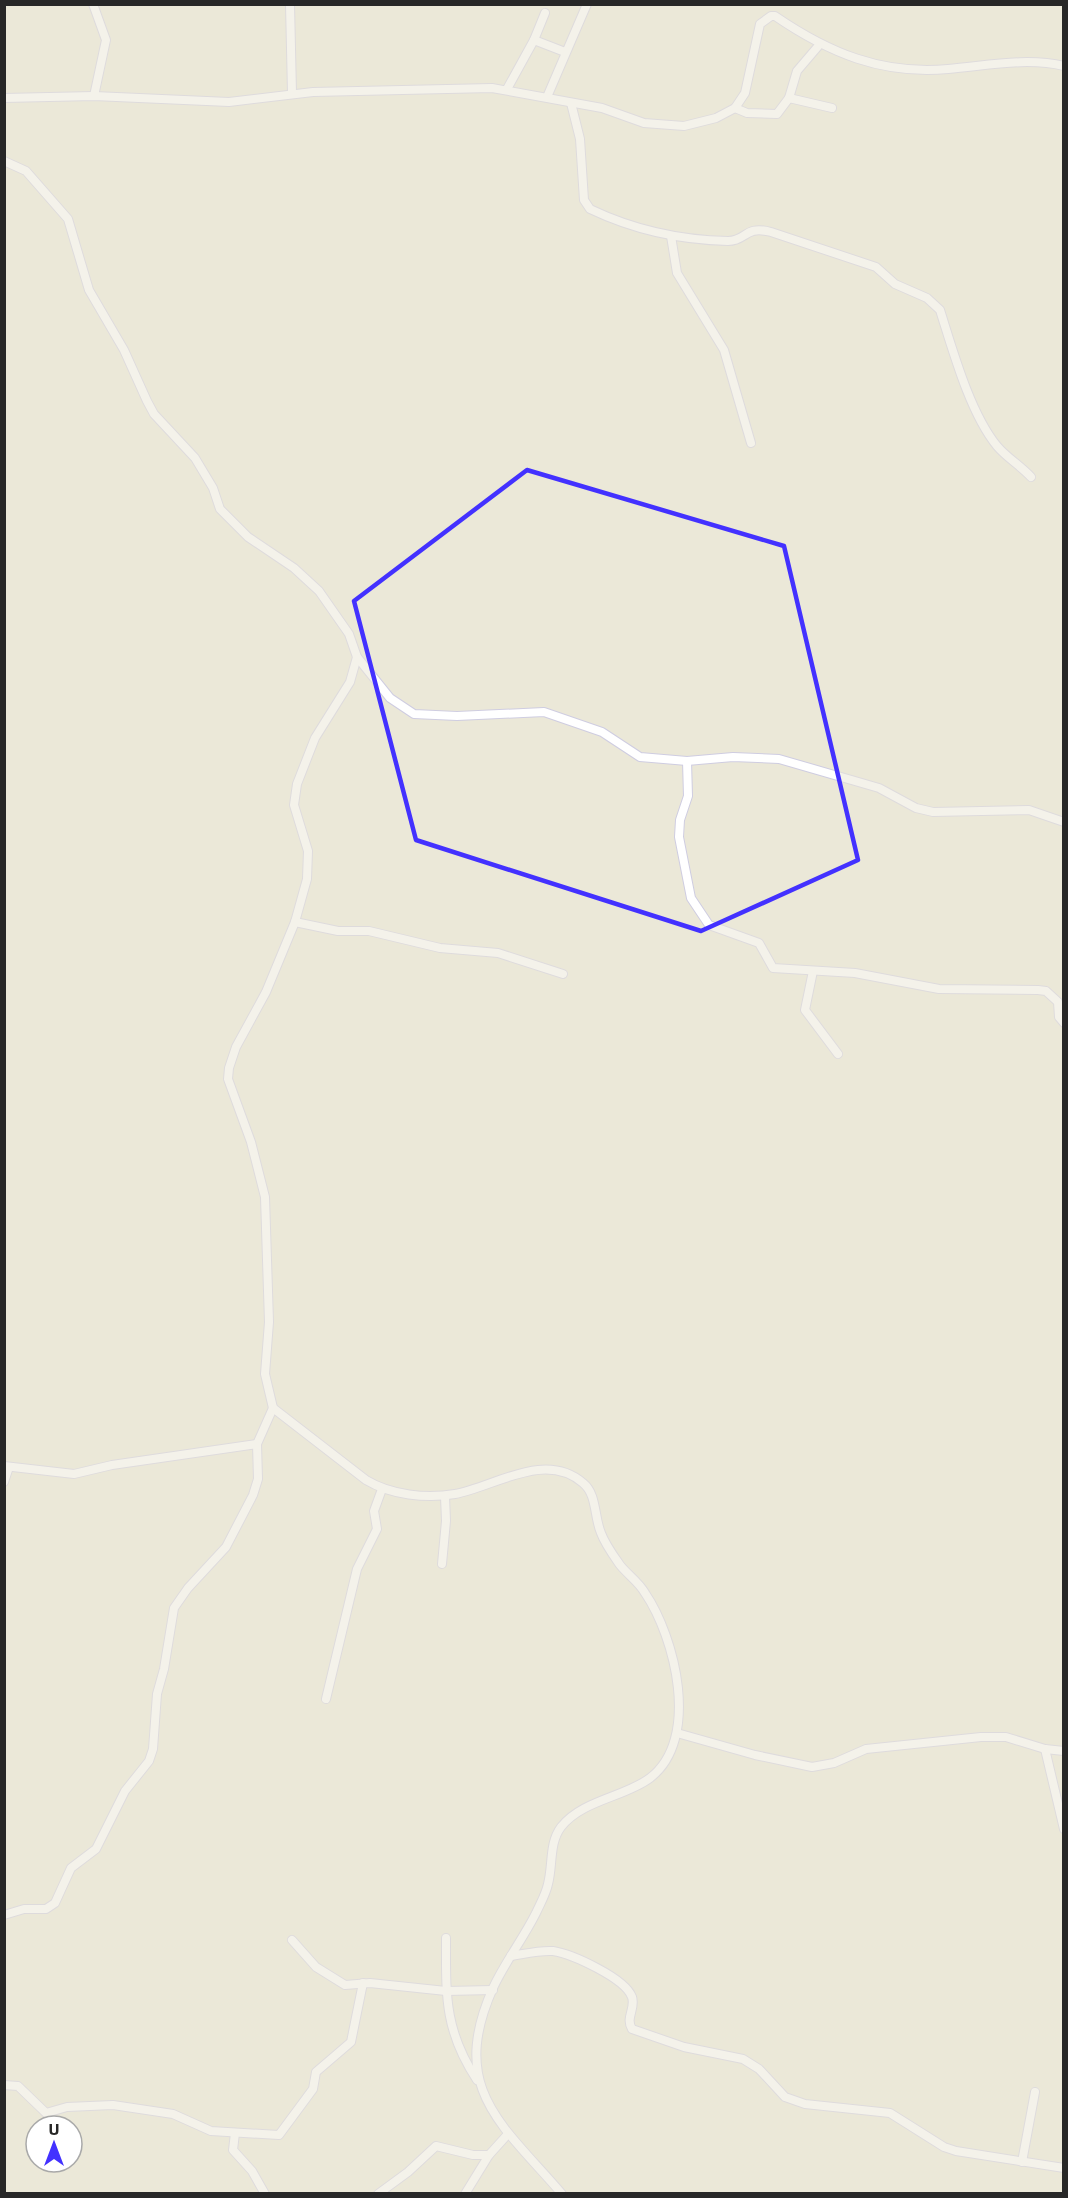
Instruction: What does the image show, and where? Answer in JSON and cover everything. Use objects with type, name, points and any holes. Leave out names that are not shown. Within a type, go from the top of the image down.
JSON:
[{"type":"street","points":[[93,4],[106,40],[94,96]]},
{"type":"street","points":[[290,4],[292,93]]},
{"type":"street","points":[[547,97],[587,4]]},
{"type":"street","points":[[507,89],[534,40],[545,13]]},
{"type":"street","points":[[4,98],[94,96],[229,102],[292,93],[358,92],[390,88],[507,89],[571,102],[658,125],[684,126],[716,118],[735,108],[745,93],[762,20],[775,16],[820,44],[856,60],[920,70],[1026,62],[1064,66]]},
{"type":"street","points":[[534,40],[565,52]]},
{"type":"street","points":[[735,108],[747,113],[777,114],[789,98],[797,71],[820,44]]},
{"type":"street","points":[[789,98],[832,108]]},
{"type":"street","points":[[571,102],[580,139],[586,205],[609,218],[671,236],[731,241],[753,229],[771,232],[876,267],[895,284],[935,302],[940,310],[970,395],[997,446],[1031,477]]},
{"type":"street","points":[[4,161],[26,171],[68,219],[89,290],[124,350],[147,401],[154,414],[195,458],[213,488],[220,509],[248,537],[294,568],[319,591],[349,634],[357,657],[390,698],[414,714],[457,716],[544,712],[602,732],[640,757],[687,761],[733,757],[779,759],[879,788],[916,808],[933,813],[1029,810],[1064,822]]},
{"type":"street","points":[[671,236],[677,273],[724,350],[751,443]]},
{"type":"street","points":[[4,1915],[24,1909],[46,1909],[56,1903],[71,1868],[96,1849],[125,1791],[145,1767],[153,1749],[155,1701],[164,1669],[174,1608],[188,1588],[226,1547],[253,1496],[258,1479],[257,1444],[273,1408],[265,1374],[269,1322],[265,1197],[250,1142],[230,1089],[229,1068],[236,1047],[266,992],[295,922],[307,879],[309,862],[305,837],[294,805],[297,784],[315,738],[350,682],[357,657]]},
{"type":"street","points":[[687,761],[688,796],[680,820],[680,837],[688,885],[694,903],[710,925],[759,943],[771,967],[874,975],[939,989],[1021,988],[1046,991],[1058,1002],[1059,1017],[1064,1023]]},
{"type":"street","points":[[295,922],[338,931],[369,931],[440,948],[498,953],[563,974]]},
{"type":"street","points":[[813,971],[804,1010],[838,1054]]},
{"type":"street","points":[[273,1408],[382,1490],[445,1496],[471,1490],[526,1471],[556,1472],[584,1483],[591,1495],[601,1534],[619,1564],[646,1594],[669,1642],[678,1688],[677,1733],[662,1765],[649,1779],[572,1816],[561,1827],[553,1846],[546,1892],[493,1990],[476,2047],[479,2082]]},
{"type":"street","points":[[4,1482],[7,1466],[74,1474],[112,1465],[257,1444]]},
{"type":"street","points":[[326,1700],[357,1569],[377,1528],[374,1511],[382,1490]]},
{"type":"street","points":[[442,1564],[446,1521],[445,1496]]},
{"type":"street","points":[[677,1733],[755,1755],[812,1767],[834,1763],[866,1749],[921,1741],[1001,1736],[1045,1749],[1064,1751]]},
{"type":"street","points":[[1045,1749],[1064,1829]]},
{"type":"street","points":[[446,1938],[446,1991],[451,2029],[487,2102],[508,2134],[562,2193]]},
{"type":"street","points":[[292,1940],[312,1963],[339,1984],[351,1986],[363,1983],[446,1991],[493,1990]]},
{"type":"street","points":[[511,1956],[549,1951],[580,1960],[627,1989],[632,1998],[629,2020],[633,2029],[684,2047],[743,2059],[759,2069],[785,2097],[823,2108],[890,2114],[944,2147],[1064,2168]]},
{"type":"street","points":[[4,2085],[18,2086],[46,2113],[67,2107],[113,2105],[173,2114],[204,2130],[274,2136],[285,2129],[313,2089],[316,2072],[351,2042],[363,1983]]},
{"type":"street","points":[[1022,2162],[1035,2092]]},
{"type":"street","points":[[235,2133],[233,2150],[252,2171],[265,2193]]},
{"type":"street","points":[[465,2193],[489,2155],[508,2134]]},
{"type":"street","points":[[378,2193],[408,2172],[435,2146],[473,2155],[489,2155]]},
{"type":"highlighted area","points":[[527,470],[784,546],[858,860],[701,931],[416,840],[354,601]]}]
